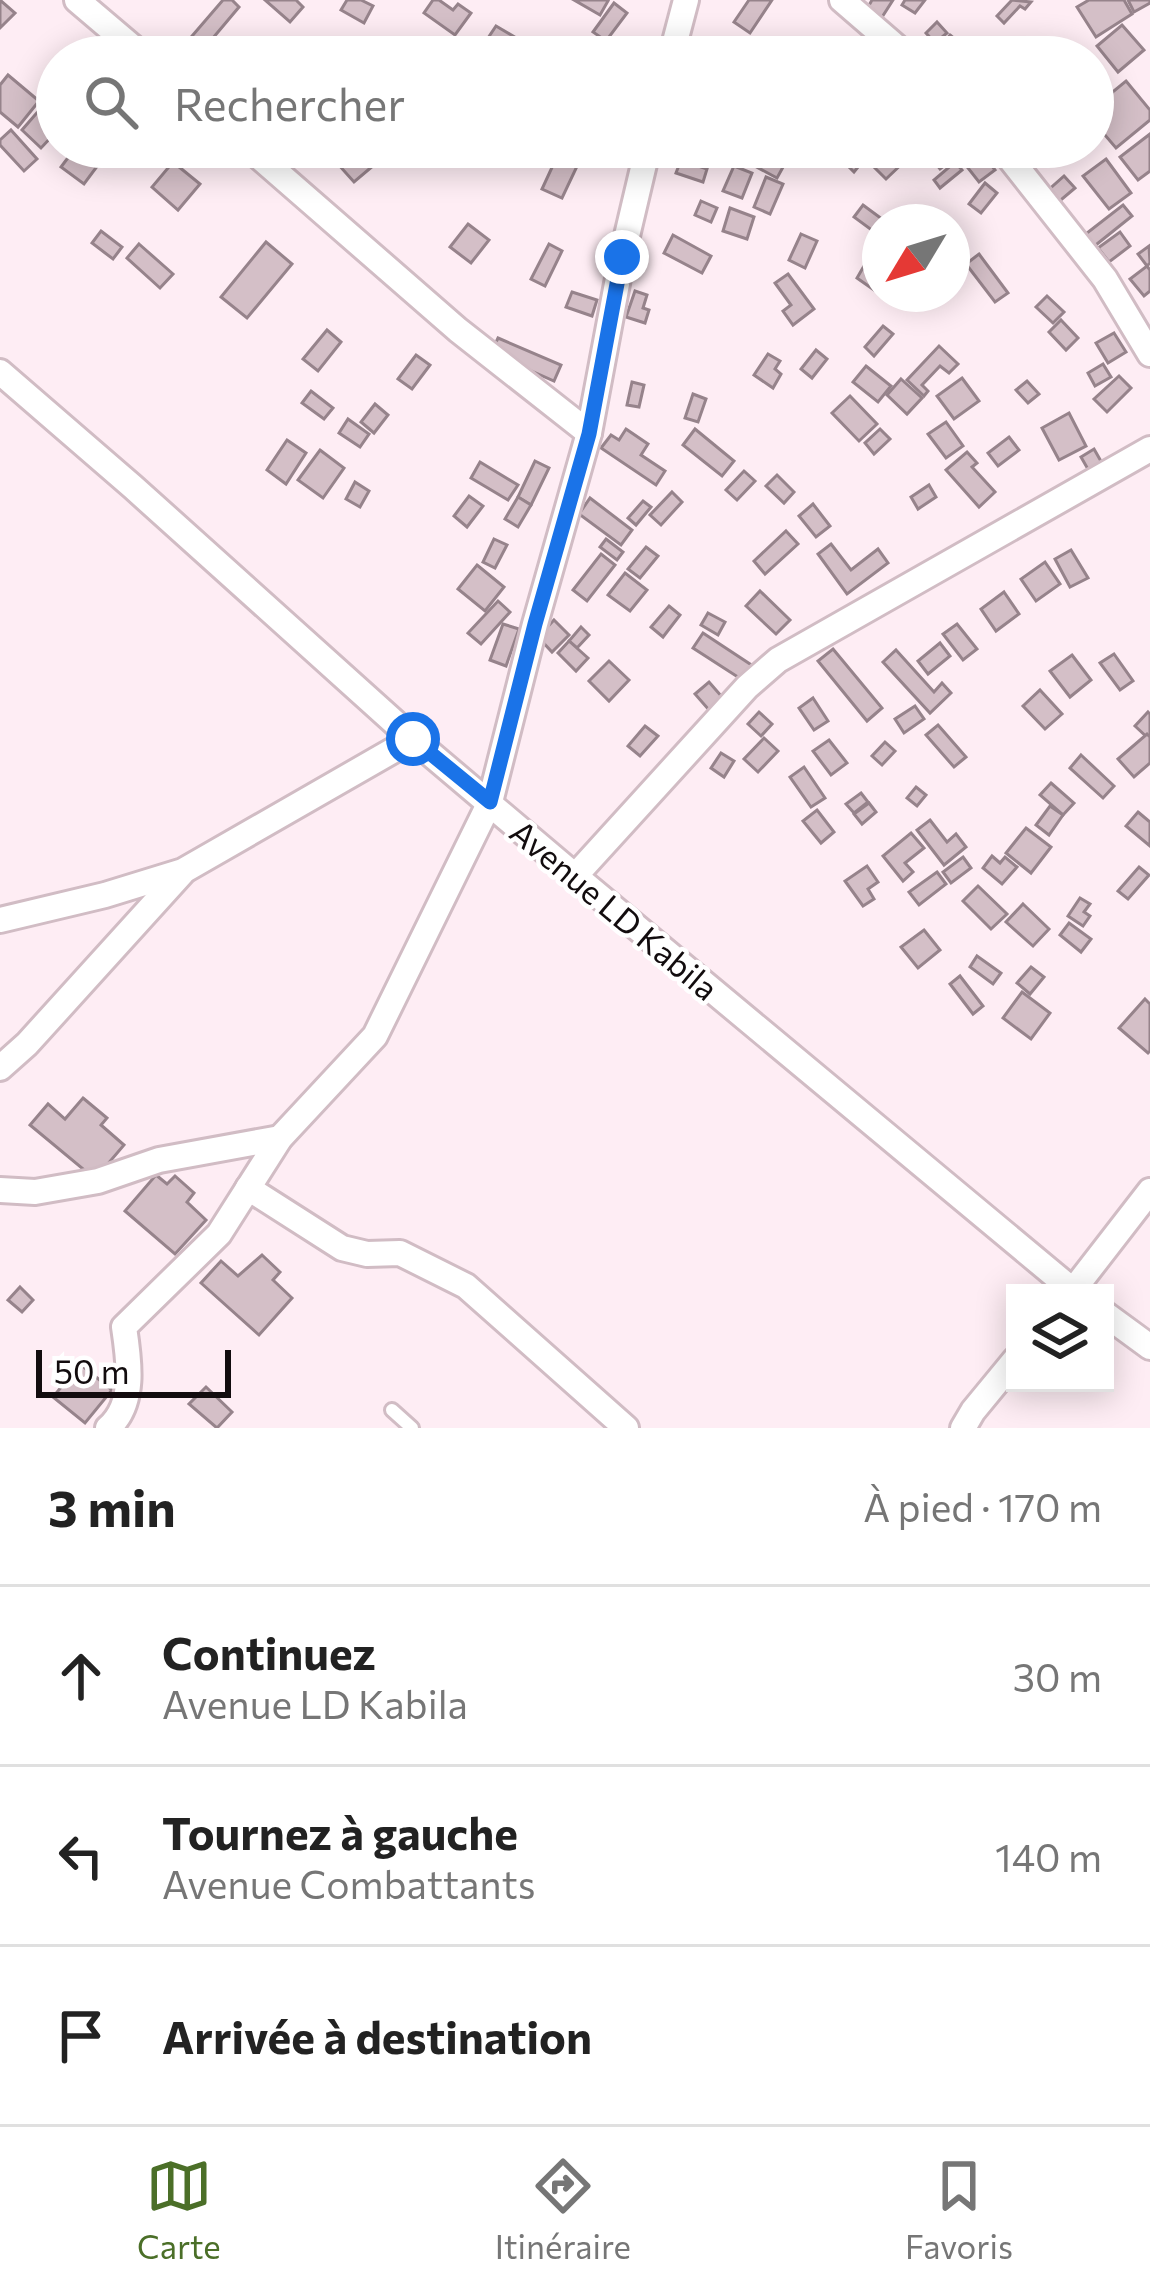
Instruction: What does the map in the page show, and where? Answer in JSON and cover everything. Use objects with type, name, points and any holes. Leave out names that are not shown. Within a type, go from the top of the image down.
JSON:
[{"type":"street","points":[[77,0],[119,36]]},
{"type":"street","points":[[677,36],[686,0]]},
{"type":"street","points":[[842,0],[884,36]]},
{"type":"street","points":[[272,168],[458,330],[589,434]]},
{"type":"street","points":[[108,1428],[120,1418],[130,1372],[124,1328],[218,1234],[280,1138],[375,1036],[490,802],[589,434],[643,168]]},
{"type":"street","points":[[1018,168],[1105,279],[1150,354]]},
{"type":"street","name":"Avenue LD Kabila","points":[[0,372],[413,739],[1063,1284]]},
{"type":"street","points":[[574,876],[778,659],[1150,449]]},
{"type":"street","points":[[0,920],[184,871],[413,739]]},
{"type":"street","points":[[0,1068],[184,871]]},
{"type":"street","points":[[0,1190],[34,1192],[98,1181],[160,1160],[280,1138]]},
{"type":"street","points":[[248,1188],[342,1248],[367,1255],[400,1253],[466,1286],[626,1428]]},
{"type":"street","points":[[1079,1284],[1150,1191]]},
{"type":"street","points":[[1114,1321],[1150,1347]]},
{"type":"street","points":[[963,1428],[1006,1371]]},
{"type":"lane","points":[[392,1410],[412,1428]]},
{"type":"building","points":[[0,0],[15,13],[0,28]]},
{"type":"building","points":[[223,0],[232,0],[239,7],[215,36],[192,36]]},
{"type":"building","points":[[265,0],[296,0],[303,7],[290,22]]},
{"type":"building","points":[[347,0],[373,6],[364,23],[341,10]]},
{"type":"building","points":[[433,0],[453,10],[458,4],[471,13],[455,35],[424,13]]},
{"type":"building","points":[[574,0],[606,0],[608,1],[600,15]]},
{"type":"building","points":[[749,0],[772,0],[750,33],[734,22]]},
{"type":"building","points":[[872,0],[893,0],[877,25],[863,16]]},
{"type":"building","points":[[905,0],[925,0],[915,13],[902,5]]},
{"type":"building","points":[[1012,0],[1031,2],[1004,23],[997,16]]},
{"type":"building","points":[[1089,0],[1124,0],[1132,14],[1095,36],[1077,7]]},
{"type":"building","points":[[1128,0],[1150,0],[1150,3],[1134,12]]},
{"type":"building","points":[[614,3],[627,13],[610,36],[593,32]]},
{"type":"building","points":[[937,22],[947,33],[929,36],[926,33]]},
{"type":"building","points":[[1122,25],[1144,50],[1118,72],[1114,36],[1109,36]]},
{"type":"building","points":[[496,26],[513,36],[489,36]]},
{"type":"building","points":[[8,75],[36,98],[18,127],[0,112],[0,85]]},
{"type":"building","points":[[1126,81],[1150,110],[1150,120],[1116,148],[1114,146],[1114,91]]},
{"type":"building","points":[[36,114],[36,143],[22,130]]},
{"type":"building","points":[[11,130],[36,160],[24,171],[0,140]]},
{"type":"building","points":[[1150,134],[1150,171],[1138,180],[1120,157]]},
{"type":"building","points":[[62,168],[96,168],[84,184]]},
{"type":"building","points":[[168,168],[180,168],[200,184],[178,210],[152,187]]},
{"type":"building","points":[[341,168],[370,168],[354,182]]},
{"type":"building","points":[[552,168],[576,168],[562,198],[542,189]]},
{"type":"building","points":[[678,168],[707,169],[703,182],[676,173]]},
{"type":"building","points":[[733,168],[752,173],[742,198],[723,191]]},
{"type":"building","points":[[759,168],[782,168],[777,178]]},
{"type":"building","points":[[875,168],[898,168],[886,179]]},
{"type":"building","points":[[948,168],[962,170],[940,188],[934,180]]},
{"type":"building","points":[[968,168],[994,168],[995,170],[979,182]]},
{"type":"building","points":[[1094,168],[1113,168],[1131,193],[1109,209],[1083,176]]},
{"type":"building","points":[[1064,176],[1075,188],[1055,205],[1045,193]]},
{"type":"building","points":[[766,177],[783,184],[770,214],[754,207]]},
{"type":"building","points":[[985,183],[997,193],[981,213],[969,204]]},
{"type":"building","points":[[701,201],[717,208],[711,222],[695,215]]},
{"type":"building","points":[[1123,205],[1132,216],[1087,252],[1078,240]]},
{"type":"building","points":[[730,208],[754,217],[747,239],[723,231]]},
{"type":"building","points":[[468,224],[489,240],[471,263],[450,247]]},
{"type":"building","points":[[101,231],[122,247],[113,259],[92,243]]},
{"type":"building","points":[[1120,232],[1130,246],[1109,262],[1098,248]]},
{"type":"building","points":[[801,234],[817,241],[805,268],[789,260]]},
{"type":"building","points":[[673,235],[711,256],[702,273],[664,253]]},
{"type":"building","points":[[266,242],[292,264],[247,318],[221,297]]},
{"type":"building","points":[[139,244],[173,274],[160,288],[127,258]]},
{"type":"building","points":[[549,244],[562,251],[545,286],[531,279]]},
{"type":"building","points":[[1149,246],[1150,263],[1147,266],[1138,254]]},
{"type":"building","points":[[979,254],[1008,293],[995,302],[970,269],[970,261]]},
{"type":"building","points":[[1147,266],[1150,291],[1144,296],[1130,279]]},
{"type":"building","points":[[788,274],[814,309],[793,325],[783,311],[791,305],[775,283]]},
{"type":"building","points":[[635,291],[647,295],[645,323],[626,317]]},
{"type":"building","points":[[572,292],[597,300],[592,316],[566,307]]},
{"type":"building","points":[[1047,296],[1064,312],[1053,323],[1036,307]]},
{"type":"building","points":[[1061,320],[1078,338],[1066,350],[1049,332]]},
{"type":"building","points":[[883,326],[893,334],[874,356],[865,347]]},
{"type":"building","points":[[327,330],[341,342],[318,371],[303,359]]},
{"type":"building","points":[[1114,333],[1126,352],[1108,363],[1096,343]]},
{"type":"building","points":[[498,338],[561,365],[554,381],[491,353]]},
{"type":"building","points":[[939,346],[958,364],[949,373],[940,366],[922,385],[928,391],[924,396],[907,380]]},
{"type":"building","points":[[816,350],[827,359],[812,378],[801,369]]},
{"type":"building","points":[[768,354],[780,361],[775,369],[781,374],[773,388],[754,375]]},
{"type":"building","points":[[416,355],[430,365],[412,389],[398,379]]},
{"type":"building","points":[[1103,364],[1111,377],[1095,386],[1088,373]]},
{"type":"building","points":[[866,366],[891,386],[878,402],[853,382]]},
{"type":"building","points":[[1119,376],[1131,388],[1107,412],[1094,399]]},
{"type":"building","points":[[962,378],[979,401],[954,419],[937,396]]},
{"type":"building","points":[[901,379],[922,398],[907,414],[887,395]]},
{"type":"building","points":[[1027,381],[1039,394],[1028,403],[1016,390]]},
{"type":"building","points":[[632,382],[644,385],[639,407],[627,405]]},
{"type":"building","points":[[311,391],[333,408],[324,419],[302,403]]},
{"type":"building","points":[[693,394],[706,399],[698,422],[685,418]]},
{"type":"building","points":[[850,396],[877,424],[859,441],[832,413]]},
{"type":"building","points":[[375,404],[388,415],[374,433],[361,422]]},
{"type":"building","points":[[1069,413],[1086,446],[1059,460],[1042,428]]},
{"type":"building","points":[[348,419],[369,434],[360,447],[339,433]]},
{"type":"building","points":[[946,422],[963,446],[946,458],[928,434]]},
{"type":"building","points":[[626,429],[648,444],[641,455],[665,471],[656,485],[601,448],[611,435],[619,440]]},
{"type":"building","points":[[695,429],[734,461],[722,476],[683,445]]},
{"type":"building","points":[[880,429],[890,439],[874,454],[865,443]]},
{"type":"building","points":[[1009,437],[1019,450],[998,466],[988,453]]},
{"type":"building","points":[[287,440],[306,453],[286,484],[267,470]]},
{"type":"building","points":[[1094,449],[1102,463],[1089,471],[1081,457]]},
{"type":"building","points":[[320,450],[344,468],[323,498],[298,480]]},
{"type":"building","points":[[967,452],[977,463],[972,467],[995,492],[979,507],[946,470]]},
{"type":"building","points":[[535,461],[549,468],[531,505],[518,497]]},
{"type":"building","points":[[480,462],[518,485],[508,500],[471,478]]},
{"type":"building","points":[[744,471],[755,481],[737,500],[726,490]]},
{"type":"building","points":[[777,475],[794,492],[784,503],[766,486]]},
{"type":"building","points":[[355,482],[369,491],[360,507],[346,499]]},
{"type":"building","points":[[929,485],[936,497],[918,509],[911,497]]},
{"type":"building","points":[[672,492],[682,502],[661,525],[650,515]]},
{"type":"building","points":[[469,496],[483,506],[467,527],[454,516]]},
{"type":"building","points":[[518,497],[531,505],[518,527],[505,519]]},
{"type":"building","points":[[590,498],[632,530],[621,545],[579,514]]},
{"type":"building","points":[[643,501],[651,507],[636,525],[628,518]]},
{"type":"building","points":[[813,504],[830,526],[816,537],[799,516]]},
{"type":"building","points":[[786,531],[798,544],[765,574],[754,561]]},
{"type":"building","points":[[494,539],[507,545],[495,568],[483,562]]},
{"type":"building","points":[[606,539],[623,552],[617,560],[600,547]]},
{"type":"building","points":[[831,544],[851,570],[878,549],[888,563],[847,594],[818,554]]},
{"type":"building","points":[[646,547],[658,556],[640,578],[628,569]]},
{"type":"building","points":[[1071,550],[1088,578],[1070,587],[1055,559]]},
{"type":"building","points":[[601,554],[615,565],[587,601],[573,590]]},
{"type":"building","points":[[1045,562],[1060,584],[1036,601],[1021,579]]},
{"type":"building","points":[[477,565],[504,587],[485,611],[458,589]]},
{"type":"building","points":[[625,573],[647,590],[630,611],[608,595]]},
{"type":"building","points":[[760,591],[790,620],[776,634],[746,606]]},
{"type":"building","points":[[1004,592],[1019,614],[996,631],[981,609]]},
{"type":"building","points":[[498,601],[510,612],[481,644],[468,633]]},
{"type":"building","points":[[669,606],[680,615],[663,637],[651,627]]},
{"type":"building","points":[[708,613],[725,622],[718,635],[701,625]]},
{"type":"building","points":[[554,620],[569,635],[552,652],[538,637]]},
{"type":"building","points":[[503,624],[519,629],[506,666],[490,660]]},
{"type":"building","points":[[957,624],[977,649],[963,660],[943,634]]},
{"type":"building","points":[[581,627],[589,635],[577,648],[569,641]]},
{"type":"building","points":[[703,633],[753,666],[744,681],[693,648]]},
{"type":"building","points":[[569,641],[588,658],[576,671],[558,653]]},
{"type":"building","points":[[940,643],[950,656],[928,674],[918,661]]},
{"type":"building","points":[[833,649],[882,708],[867,721],[818,661]]},
{"type":"building","points":[[896,650],[934,692],[942,683],[951,693],[930,713],[883,662]]},
{"type":"building","points":[[1114,654],[1133,681],[1120,690],[1100,663]]},
{"type":"building","points":[[1072,655],[1091,680],[1070,697],[1050,671]]},
{"type":"building","points":[[609,661],[629,680],[609,701],[589,681]]},
{"type":"building","points":[[709,682],[723,698],[709,710],[695,694]]},
{"type":"building","points":[[1040,690],[1062,714],[1045,729],[1023,706]]},
{"type":"building","points":[[813,698],[828,721],[814,730],[799,708]]},
{"type":"building","points":[[915,706],[924,719],[904,733],[895,719]]},
{"type":"building","points":[[759,712],[772,724],[761,736],[748,724]]},
{"type":"building","points":[[1150,714],[1150,740],[1135,726]]},
{"type":"building","points":[[938,725],[966,757],[954,767],[926,735]]},
{"type":"building","points":[[645,726],[658,736],[640,756],[628,746]]},
{"type":"building","points":[[1147,734],[1150,763],[1134,777],[1118,759]]},
{"type":"building","points":[[764,738],[778,751],[758,772],[744,759]]},
{"type":"building","points":[[829,740],[847,763],[831,775],[813,751]]},
{"type":"building","points":[[885,742],[895,751],[882,765],[872,756]]},
{"type":"building","points":[[721,753],[734,761],[724,777],[711,768]]},
{"type":"building","points":[[1081,755],[1114,786],[1103,798],[1070,768]]},
{"type":"building","points":[[804,767],[825,798],[811,807],[790,777]]},
{"type":"building","points":[[1051,783],[1074,803],[1063,815],[1040,795]]},
{"type":"building","points":[[916,787],[926,795],[917,806],[907,798]]},
{"type":"building","points":[[861,793],[868,802],[854,813],[846,804]]},
{"type":"building","points":[[869,803],[876,812],[862,824],[854,814]]},
{"type":"building","points":[[1050,806],[1063,815],[1049,835],[1036,825]]},
{"type":"building","points":[[817,810],[834,832],[821,843],[803,821]]},
{"type":"building","points":[[1138,812],[1150,822],[1150,846],[1126,826]]},
{"type":"building","points":[[930,820],[947,842],[956,834],[966,847],[944,865],[917,830]]},
{"type":"building","points":[[1026,828],[1051,847],[1031,873],[1006,853]]},
{"type":"building","points":[[911,833],[924,848],[905,863],[913,872],[903,881],[883,856]]},
{"type":"building","points":[[992,856],[1000,863],[1005,857],[1017,867],[1002,884],[983,868]]},
{"type":"building","points":[[963,857],[971,868],[951,883],[943,872]]},
{"type":"building","points":[[867,866],[878,882],[868,889],[874,899],[863,906],[845,881]]},
{"type":"building","points":[[1139,867],[1149,875],[1128,899],[1118,891]]},
{"type":"building","points":[[937,872],[946,884],[919,905],[909,892]]},
{"type":"building","points":[[978,886],[1007,914],[991,929],[963,901]]},
{"type":"building","points":[[1080,898],[1090,904],[1084,912],[1090,916],[1083,926],[1068,916]]},
{"type":"building","points":[[1023,904],[1049,929],[1033,946],[1006,922]]},
{"type":"building","points":[[1069,923],[1091,939],[1081,952],[1060,935]]},
{"type":"building","points":[[924,930],[940,950],[918,968],[901,947]]},
{"type":"building","points":[[977,956],[1001,973],[993,984],[970,967]]},
{"type":"building","points":[[1031,967],[1044,977],[1030,994],[1017,983]]},
{"type":"building","points":[[960,976],[983,1006],[973,1014],[950,984]]},
{"type":"building","points":[[1022,992],[1050,1013],[1031,1039],[1003,1018]]},
{"type":"building","points":[[1145,999],[1150,1004],[1148,1053],[1119,1028]]},
{"type":"building","points":[[83,1098],[107,1118],[101,1125],[124,1145],[95,1179],[30,1125],[48,1104],[65,1119]]},
{"type":"building","points":[[156,1175],[167,1184],[175,1176],[194,1193],[187,1202],[206,1220],[175,1254],[125,1211]]},
{"type":"building","points":[[262,1255],[280,1272],[273,1280],[292,1298],[259,1335],[201,1283],[221,1261],[238,1276]]},
{"type":"building","points":[[20,1287],[33,1300],[22,1312],[8,1300]]},
{"type":"building","points":[[80,1364],[112,1390],[85,1423],[53,1397]]},
{"type":"building","points":[[206,1387],[232,1412],[217,1428],[189,1404]]},
{"type":"route","points":[[413,739],[490,802],[589,434],[622,257]]}]
